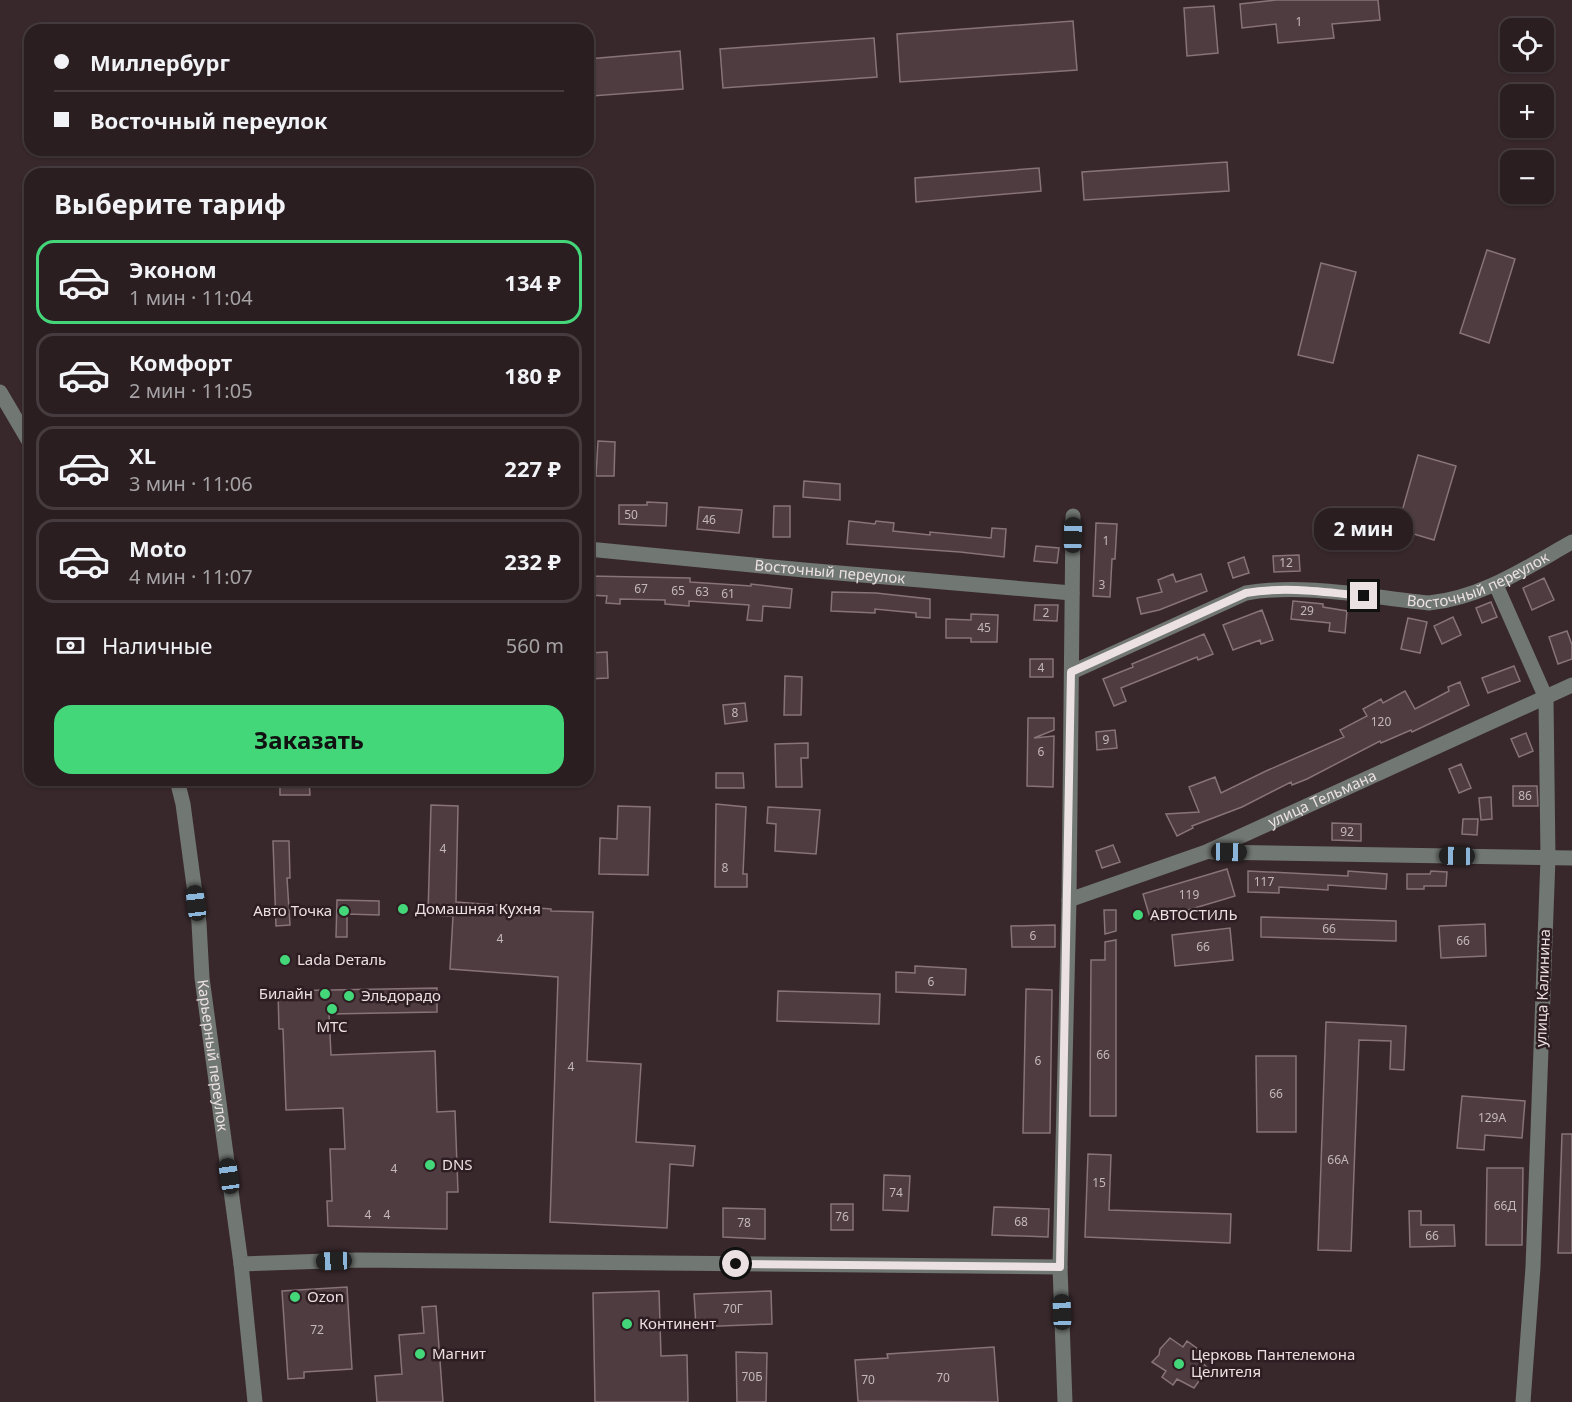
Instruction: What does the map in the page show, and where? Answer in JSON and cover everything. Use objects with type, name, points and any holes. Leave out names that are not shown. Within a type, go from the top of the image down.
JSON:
[{"type":"street","points":[[0,392],[24,433]]},
{"type":"street","points":[[1065,1402],[1060,1267],[1069,900],[1073,516]]},
{"type":"street","name":"Восточный переулок","points":[[1071,672],[1246,593],[1271,589],[1299,589],[1430,603],[1449,601],[1496,585],[1572,542]]},
{"type":"street","name":"Восточный переулок","points":[[594,550],[1072,593]]},
{"type":"street","name":"улица Калинина","points":[[1496,585],[1545,698],[1548,858],[1533,1267],[1523,1402]]},
{"type":"street","name":"улица Тельмана","points":[[1069,900],[1206,852],[1572,685]]},
{"type":"street","name":"Карьерный переулок","points":[[178,786],[199,923],[202,978],[241,1264],[255,1402]]},
{"type":"street","points":[[1206,852],[1572,858]]},
{"type":"street","points":[[241,1264],[357,1260],[1060,1267]]},
{"type":"building","points":[[1276,0],[1378,0],[1380,20],[1332,24],[1334,38],[1278,43],[1276,24],[1242,28],[1240,4]]},
{"type":"building","points":[[1214,6],[1218,53],[1187,56],[1184,8]]},
{"type":"building","points":[[1073,21],[1077,70],[900,82],[897,34]]},
{"type":"building","points":[[874,38],[877,77],[723,88],[720,49]]},
{"type":"building","points":[[680,51],[683,89],[594,96],[594,58]]},
{"type":"building","points":[[1227,162],[1229,191],[1084,200],[1082,172]]},
{"type":"building","points":[[1039,168],[1041,191],[916,202],[915,178]]},
{"type":"building","points":[[1487,250],[1515,259],[1489,343],[1460,333]]},
{"type":"building","points":[[1321,263],[1356,272],[1333,363],[1298,355]]},
{"type":"building","points":[[598,441],[615,442],[614,476],[596,476]]},
{"type":"building","points":[[1418,455],[1456,466],[1434,540],[1397,529]]},
{"type":"building","points":[[804,481],[840,484],[840,500],[803,497]]},
{"type":"building","points":[[647,502],[667,503],[666,526],[619,524],[619,505],[647,505]]},
{"type":"building","points":[[774,506],[790,506],[790,537],[773,537]]},
{"type":"building","points":[[699,507],[742,510],[739,533],[697,529]]},
{"type":"building","points":[[849,521],[875,524],[876,521],[894,523],[893,531],[930,535],[930,532],[991,538],[992,528],[1006,529],[1004,557],[847,544]]},
{"type":"building","points":[[1096,523],[1117,524],[1110,597],[1093,596]]},
{"type":"building","points":[[1036,546],[1059,548],[1057,563],[1034,561]]},
{"type":"building","points":[[1299,555],[1300,571],[1274,572],[1273,556]]},
{"type":"building","points":[[1244,557],[1249,573],[1233,578],[1228,563]]},
{"type":"building","points":[[1173,574],[1176,582],[1201,574],[1207,591],[1159,610],[1141,614],[1137,598],[1162,592],[1158,580]]},
{"type":"building","points":[[594,576],[690,578],[690,582],[751,586],[751,584],[792,589],[790,608],[763,606],[762,621],[747,620],[749,605],[689,601],[689,606],[665,604],[665,600],[620,599],[620,604],[606,603],[607,596],[594,595]]},
{"type":"building","points":[[1544,578],[1554,600],[1532,610],[1523,588]]},
{"type":"building","points":[[832,592],[876,593],[930,599],[930,618],[916,617],[916,613],[875,609],[875,613],[831,611]]},
{"type":"building","points":[[1293,601],[1323,604],[1323,607],[1347,611],[1345,633],[1329,631],[1330,623],[1291,619]]},
{"type":"building","points":[[1491,602],[1497,617],[1482,623],[1476,608]]},
{"type":"building","points":[[1035,605],[1058,605],[1057,621],[1034,620]]},
{"type":"building","points":[[1262,610],[1273,640],[1261,644],[1260,640],[1233,650],[1223,625]]},
{"type":"building","points":[[971,614],[998,615],[997,642],[971,642],[971,638],[946,638],[946,619],[971,620]]},
{"type":"building","points":[[1453,617],[1461,635],[1442,644],[1434,626]]},
{"type":"building","points":[[1408,618],[1427,622],[1420,653],[1401,649]]},
{"type":"building","points":[[1567,631],[1572,645],[1572,659],[1558,664],[1549,637]]},
{"type":"building","points":[[1204,634],[1213,654],[1198,660],[1197,657],[1121,688],[1126,701],[1114,706],[1103,679],[1133,667],[1132,664]]},
{"type":"building","points":[[607,652],[608,678],[594,679],[594,653]]},
{"type":"building","points":[[1030,659],[1053,659],[1053,677],[1030,677]]},
{"type":"building","points":[[1514,666],[1520,681],[1488,693],[1482,678]]},
{"type":"building","points":[[785,676],[802,677],[801,715],[784,715]]},
{"type":"building","points":[[1460,682],[1469,705],[1412,732],[1411,730],[1381,743],[1380,741],[1307,779],[1292,785],[1291,782],[1242,807],[1192,826],[1193,828],[1177,836],[1166,814],[1199,812],[1189,787],[1215,777],[1221,793],[1344,737],[1340,730],[1367,716],[1363,709],[1381,699],[1383,703],[1405,691],[1415,709],[1449,691],[1448,687]]},
{"type":"building","points":[[745,703],[747,721],[725,724],[723,705]]},
{"type":"building","points":[[1028,718],[1054,718],[1054,730],[1034,738],[1054,736],[1053,787],[1027,786]]},
{"type":"building","points":[[1115,730],[1117,748],[1097,750],[1096,732]]},
{"type":"building","points":[[1526,733],[1533,751],[1519,757],[1511,739]]},
{"type":"building","points":[[808,743],[808,758],[801,758],[802,787],[776,787],[775,744]]},
{"type":"building","points":[[1461,764],[1471,788],[1459,793],[1449,769]]},
{"type":"building","points":[[716,773],[743,773],[744,788],[716,788]]},
{"type":"building","points":[[280,786],[309,786],[310,795],[280,795]]},
{"type":"building","points":[[1513,786],[1537,786],[1538,806],[1513,806]]},
{"type":"building","points":[[1491,797],[1492,819],[1481,820],[1479,798]]},
{"type":"building","points":[[716,804],[746,807],[743,874],[747,874],[747,887],[715,887]]},
{"type":"building","points":[[431,805],[458,806],[456,902],[551,909],[551,911],[593,912],[587,1061],[641,1064],[636,1142],[695,1146],[693,1166],[670,1164],[667,1228],[550,1222],[558,977],[450,969],[453,916],[428,915]]},
{"type":"building","points":[[618,806],[650,807],[648,875],[599,874],[600,838],[617,839]]},
{"type":"building","points":[[768,807],[820,810],[816,854],[775,851],[776,824],[767,823]]},
{"type":"building","points":[[1463,819],[1478,819],[1477,835],[1462,834]]},
{"type":"building","points":[[1332,823],[1361,824],[1361,841],[1332,840]]},
{"type":"building","points":[[273,841],[289,841],[290,878],[287,878],[290,925],[276,926]]},
{"type":"building","points":[[1113,845],[1120,862],[1102,868],[1096,851]]},
{"type":"building","points":[[1227,869],[1235,896],[1151,921],[1143,894]]},
{"type":"building","points":[[1248,871],[1348,876],[1348,871],[1387,874],[1386,889],[1328,885],[1328,890],[1279,887],[1279,893],[1248,892]]},
{"type":"building","points":[[1431,871],[1447,872],[1446,886],[1407,889],[1407,874],[1430,874]]},
{"type":"building","points":[[337,900],[379,901],[379,915],[347,914],[347,937],[336,937]]},
{"type":"building","points":[[1104,910],[1116,910],[1116,931],[1105,934]]},
{"type":"building","points":[[1261,917],[1396,921],[1396,941],[1261,937]]},
{"type":"building","points":[[1485,924],[1486,956],[1441,958],[1439,926]]},
{"type":"building","points":[[1055,925],[1055,947],[1012,947],[1011,926]]},
{"type":"building","points":[[1230,928],[1233,960],[1175,966],[1172,935]]},
{"type":"building","points":[[1116,940],[1116,1116],[1090,1116],[1091,960],[1105,960],[1105,942]]},
{"type":"building","points":[[915,966],[966,969],[965,995],[896,992],[896,972],[915,973]]},
{"type":"building","points":[[437,988],[437,1012],[329,1014],[331,1055],[435,1051],[437,1112],[455,1111],[458,1192],[447,1192],[447,1229],[328,1226],[327,1201],[332,1201],[330,1149],[345,1149],[343,1108],[286,1110],[283,1029],[279,1029],[278,991]]},
{"type":"building","points":[[1026,989],[1052,990],[1050,1133],[1023,1133]]},
{"type":"building","points":[[778,991],[880,994],[879,1024],[777,1021]]},
{"type":"building","points":[[1326,1022],[1406,1026],[1404,1070],[1390,1069],[1391,1041],[1359,1040],[1351,1251],[1318,1250]]},
{"type":"building","points":[[1256,1056],[1296,1056],[1296,1132],[1257,1132]]},
{"type":"building","points":[[1462,1096],[1525,1101],[1522,1138],[1485,1135],[1484,1150],[1457,1148]]},
{"type":"building","points":[[1562,1134],[1572,1134],[1572,1253],[1558,1253]]},
{"type":"building","points":[[1088,1154],[1111,1155],[1109,1210],[1231,1214],[1230,1243],[1085,1237]]},
{"type":"building","points":[[1487,1168],[1523,1168],[1522,1245],[1486,1245]]},
{"type":"building","points":[[884,1175],[910,1176],[908,1211],[883,1210]]},
{"type":"building","points":[[831,1204],[853,1204],[853,1230],[831,1230]]},
{"type":"building","points":[[994,1207],[1049,1209],[1048,1237],[992,1235]]},
{"type":"building","points":[[723,1208],[765,1209],[765,1239],[723,1237]]},
{"type":"building","points":[[1409,1211],[1421,1211],[1421,1225],[1454,1225],[1455,1246],[1410,1247]]},
{"type":"building","points":[[347,1287],[352,1369],[304,1372],[304,1378],[288,1379],[282,1291]]},
{"type":"building","name":"Континент","points":[[659,1291],[661,1356],[687,1355],[688,1402],[595,1402],[593,1293]]},
{"type":"building","points":[[771,1291],[772,1324],[696,1327],[694,1294]]},
{"type":"building","name":"Магнит","points":[[436,1306],[443,1402],[377,1402],[375,1376],[402,1374],[399,1335],[424,1333],[422,1307]]},
{"type":"building","name":"Церковь Пантелемона Целителя","points":[[1170,1338],[1183,1347],[1187,1341],[1198,1349],[1194,1355],[1208,1368],[1194,1388],[1177,1379],[1173,1385],[1162,1377],[1166,1371],[1152,1362]]},
{"type":"building","points":[[994,1347],[998,1402],[858,1401],[855,1360],[888,1358],[887,1354]]},
{"type":"building","points":[[736,1352],[767,1353],[766,1402],[737,1402]]},
{"type":"place","name":"Домашняя Кухня","points":[[403,909]]},
{"type":"place","name":"Авто Точка","points":[[344,911]]},
{"type":"place","name":"АВТОСТИЛЬ","points":[[1138,915]]},
{"type":"place","name":"Lada Dеталь","points":[[285,960]]},
{"type":"place","name":"Билайн","points":[[325,994]]},
{"type":"place","name":"Эльдорадо","points":[[349,996]]},
{"type":"place","name":"МТС","points":[[332,1009]]},
{"type":"place","name":"DNS","points":[[430,1165]]},
{"type":"place","name":"Ozon","points":[[295,1297]]},
{"type":"place","name":"Континент","points":[[627,1324]]},
{"type":"place","name":"Магнит","points":[[420,1354]]},
{"type":"place","name":"Церковь Пантелемона Целителя","points":[[1179,1364]]},
{"type":"route","points":[[736,1264],[1060,1267],[1069,900],[1071,672],[1246,593],[1271,589],[1299,589],[1364,596]]}]
